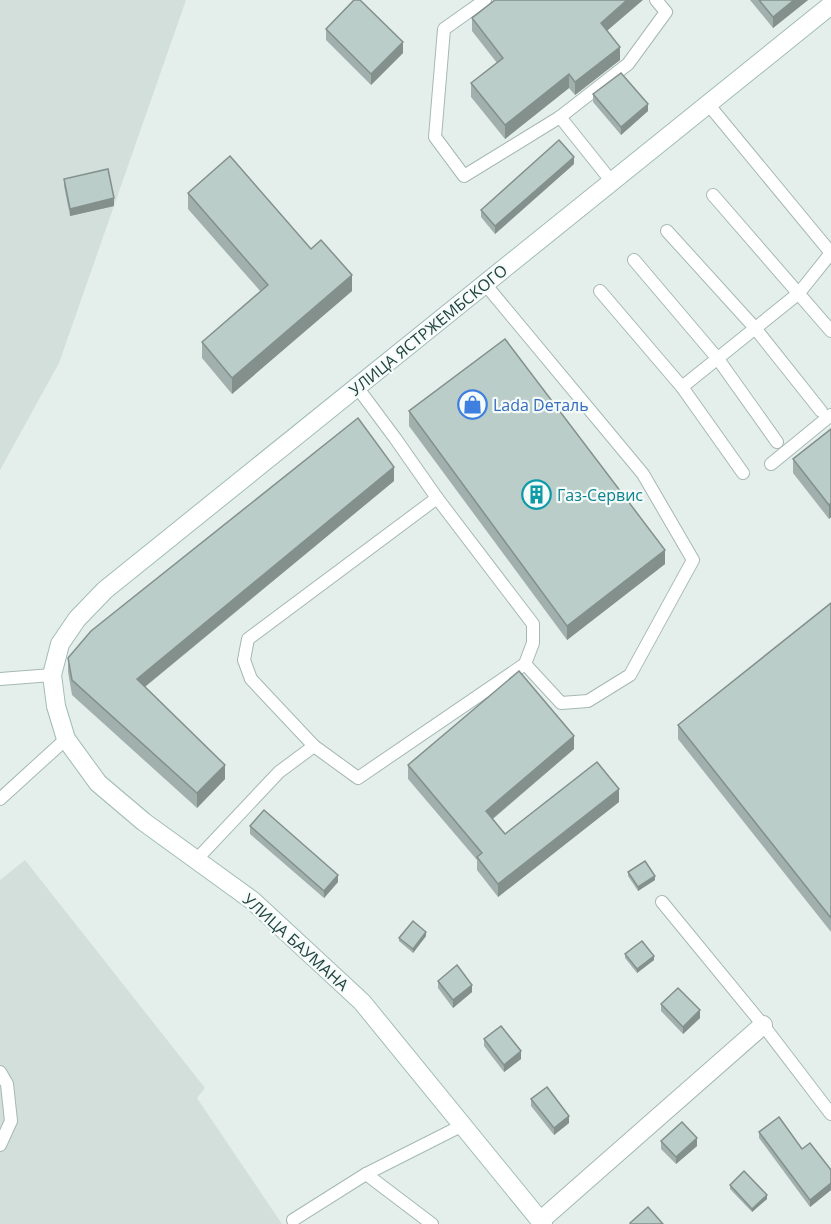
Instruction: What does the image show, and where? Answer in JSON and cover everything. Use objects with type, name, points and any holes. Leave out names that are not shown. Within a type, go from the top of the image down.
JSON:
[{"type":"main road","name":"УЛИЦА ЯСТРЖЕМБСКОГО","points":[[52,675],[60,644],[77,619],[105,590],[831,4]]},
{"type":"main road","name":"УЛИЦА БАУМАНА","points":[[52,675],[56,706],[66,739],[98,783],[144,822],[253,901],[362,1002],[463,1125],[537,1223]]},
{"type":"main road","points":[[537,1223],[763,1025]]},
{"type":"lane","points":[[485,0],[444,29],[435,137],[464,176],[560,117],[628,64],[666,12],[656,0]]},
{"type":"lane","points":[[682,387],[799,293],[831,253],[708,105]]},
{"type":"lane","points":[[560,117],[612,182]]},
{"type":"lane","points":[[713,195],[831,331]]},
{"type":"lane","points":[[667,231],[755,328],[826,413],[771,464]]},
{"type":"lane","points":[[634,261],[718,359],[777,441]]},
{"type":"lane","points":[[485,284],[643,474],[693,560],[630,675],[588,701],[561,703],[525,664]]},
{"type":"lane","points":[[600,291],[682,387],[743,473]]},
{"type":"lane","points":[[357,387],[437,498],[533,624],[533,643],[525,664],[358,778],[314,746],[251,679],[244,660],[248,639],[437,498]]},
{"type":"lane","points":[[0,679],[52,675]]},
{"type":"lane","points":[[0,799],[66,739]]},
{"type":"lane","points":[[196,860],[279,772],[314,746]]},
{"type":"lane","points":[[662,902],[763,1025],[831,1113]]},
{"type":"lane","points":[[0,1072],[7,1084],[11,1121],[0,1145]]},
{"type":"lane","points":[[293,1220],[366,1174],[463,1125]]},
{"type":"lane","points":[[366,1174],[432,1224]]},
{"type":"shaded area","points":[[0,0],[186,0],[59,363],[0,470]]},
{"type":"shaded area","points":[[25,860],[205,1088],[197,1098],[282,1224],[0,1224],[0,880]]},
{"type":"building","points":[[354,0],[360,0],[403,42],[371,74],[326,29]]},
{"type":"building","points":[[495,0],[627,0],[601,23],[620,47],[575,82],[569,74],[505,125],[471,83],[503,58],[472,18]]},
{"type":"building","points":[[759,0],[794,0],[773,17]]},
{"type":"building","points":[[621,73],[648,104],[621,127],[593,94]]},
{"type":"building","points":[[559,140],[574,157],[495,226],[481,210]]},
{"type":"building","points":[[230,156],[311,249],[321,240],[352,275],[232,378],[202,342],[268,285],[188,193]]},
{"type":"building","points":[[108,169],[114,198],[70,209],[64,179]]},
{"type":"building","name":"Газ-Сервис","points":[[505,339],[665,550],[567,626],[409,411]]},
{"type":"building","points":[[358,418],[394,467],[137,679],[225,765],[197,793],[72,680],[68,658],[91,631]]},
{"type":"building","points":[[831,429],[831,503],[829,505],[793,459]]},
{"type":"building","points":[[831,603],[831,918],[678,725]]},
{"type":"building","points":[[519,671],[574,736],[486,811],[505,834],[597,762],[619,789],[498,884],[477,857],[482,853],[408,765]]},
{"type":"building","points":[[264,810],[338,875],[324,891],[250,826]]},
{"type":"building","points":[[645,861],[655,876],[638,887],[628,872]]},
{"type":"building","points":[[413,921],[426,932],[413,949],[399,938]]},
{"type":"building","points":[[642,941],[654,956],[637,969],[625,954]]},
{"type":"building","points":[[457,965],[472,985],[453,1000],[438,981]]},
{"type":"building","points":[[678,988],[700,1010],[683,1027],[661,1004]]},
{"type":"building","points":[[501,1026],[521,1051],[504,1065],[484,1039]]},
{"type":"building","points":[[547,1087],[569,1116],[554,1128],[531,1099]]},
{"type":"building","points":[[779,1117],[802,1149],[810,1143],[831,1170],[831,1183],[810,1200],[759,1132]]},
{"type":"building","points":[[682,1122],[697,1138],[676,1157],[661,1141]]},
{"type":"building","points":[[744,1171],[767,1195],[752,1209],[730,1185]]},
{"type":"building","points":[[648,1207],[663,1224],[630,1223]]},
{"type":"place","name":"Lada Dеталь","points":[[472,405]]},
{"type":"place","name":"Газ-Сервис","points":[[536,495]]}]
